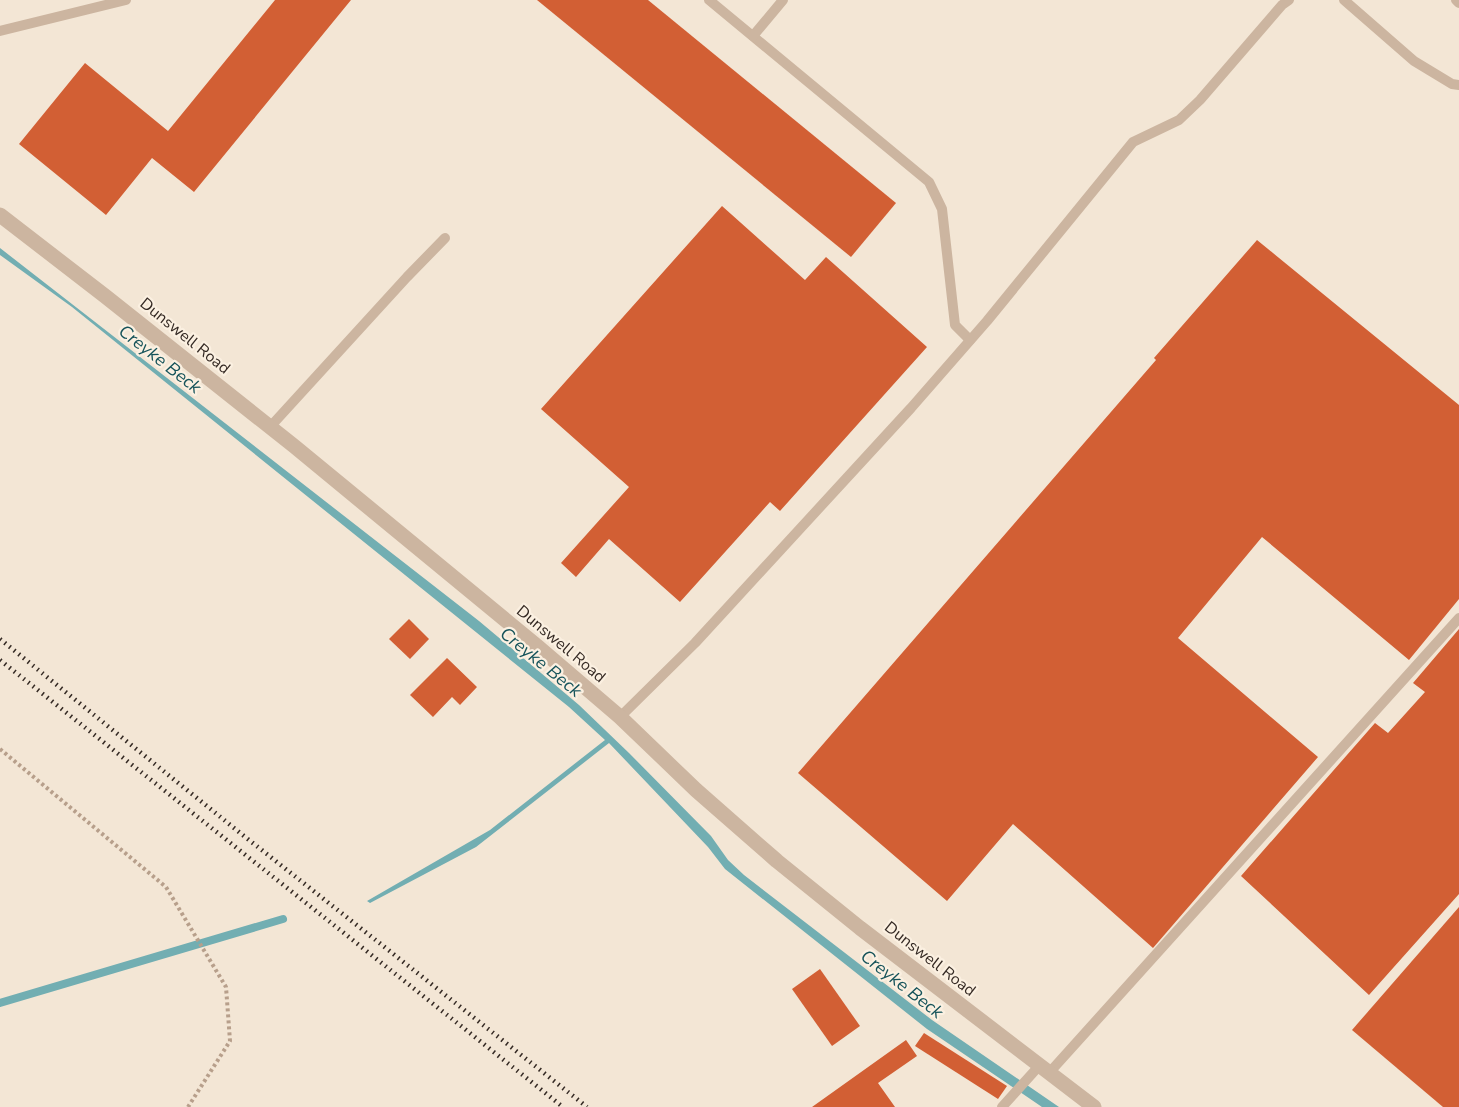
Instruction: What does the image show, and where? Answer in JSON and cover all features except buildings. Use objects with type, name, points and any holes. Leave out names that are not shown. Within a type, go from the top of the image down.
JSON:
[{"type":"street","name":"Dunswell Road","points":[[0,216],[270,427],[537,646],[620,717],[696,790],[777,861],[860,928],[1094,1107]]},
{"type":"lane","points":[[0,31],[126,0]]},
{"type":"lane","points":[[709,0],[929,182],[942,209],[956,325],[970,340]]},
{"type":"lane","points":[[753,36],[783,0]]},
{"type":"lane","points":[[620,717],[695,643],[911,408],[1133,142],[1179,120],[1200,100],[1282,5],[1289,0]]},
{"type":"lane","points":[[1344,0],[1414,61],[1452,84],[1459,85]]},
{"type":"lane","points":[[270,427],[445,238]]},
{"type":"lane","points":[[1002,1107],[1027,1079],[1044,1070],[1459,618]]},
{"type":"path","points":[[0,749],[166,887],[226,987],[230,1041],[188,1107]]},
{"type":"water","points":[[0,248],[479,621],[579,705],[711,836],[728,860],[744,875],[932,1020],[1059,1107],[1042,1107],[927,1029],[725,869],[708,847],[609,743],[476,847],[370,903],[367,901],[490,830],[605,740],[569,707],[72,307],[0,255]]},
{"type":"waterway","points":[[0,1003],[283,919]]},
{"type":"railway","points":[[0,639],[244,836],[587,1107]]},
{"type":"railway","points":[[0,660],[563,1107]]},
{"type":"water label","name":"Creyke Beck","points":[[160,359]]},
{"type":"water label","name":"Creyke Beck","points":[[541,662]]},
{"type":"water label","name":"Creyke Beck","points":[[902,984]]}]
